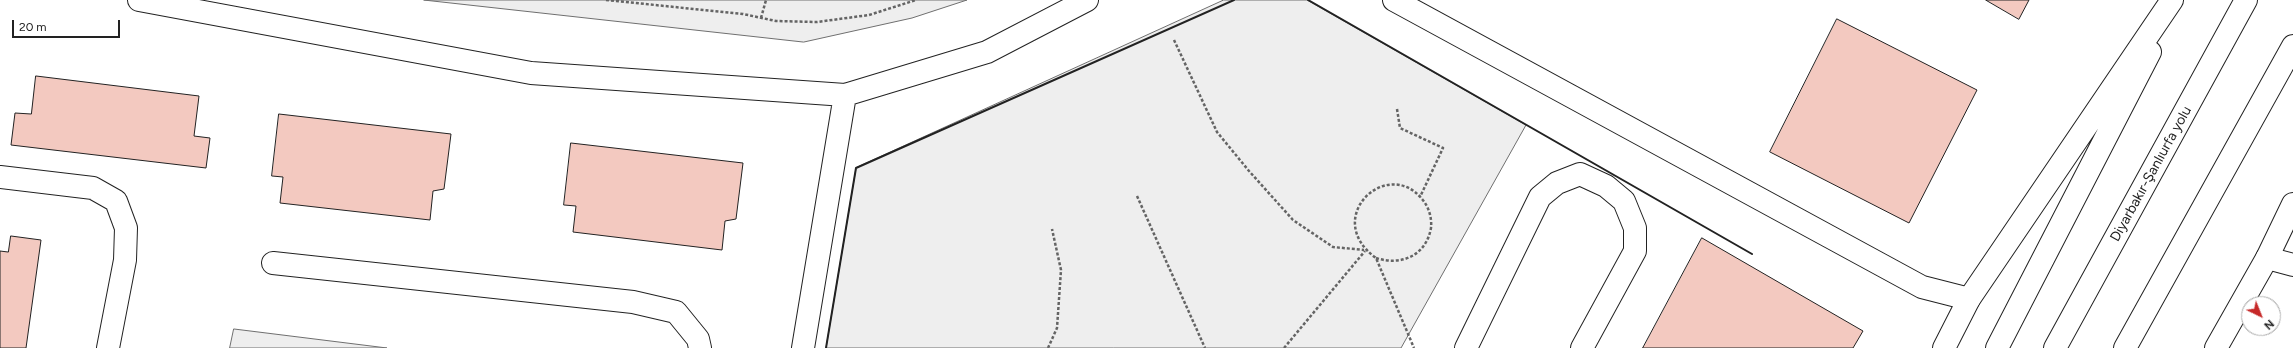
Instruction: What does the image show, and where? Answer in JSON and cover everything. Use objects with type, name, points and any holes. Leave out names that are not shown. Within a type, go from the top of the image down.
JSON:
[{"type":"main road","points":[[139,0],[531,73],[845,95],[987,52],[1087,0]]},
{"type":"main road","points":[[1394,0],[1922,287],[1968,299]]},
{"type":"main road","points":[[1944,348],[1968,299],[2172,0]]},
{"type":"main road","points":[[1997,348],[2178,0]]},
{"type":"main road","name":"Diyarbakır-Şanlıurfa yolu","points":[[2055,348],[2246,0]]},
{"type":"main road","points":[[2125,348],[2293,46]]},
{"type":"main road","points":[[803,348],[845,95]]},
{"type":"main road","points":[[1466,348],[1540,197],[1557,183],[1580,174],[1606,186],[1624,201],[1635,228],[1635,251],[1582,348]]},
{"type":"main road","points":[[0,177],[93,188],[116,201],[126,228],[125,260],[108,348]]},
{"type":"main road","points":[[2216,348],[2267,258],[2293,204]]},
{"type":"main road","points":[[2267,258],[2293,265]]},
{"type":"main road","points":[[273,263],[633,302],[676,312],[698,338],[700,348]]},
{"type":"path","points":[[606,0],[776,21],[817,22],[869,15],[916,0]]},
{"type":"path","points":[[761,18],[766,0]]},
{"type":"path","points":[[1174,40],[1217,132],[1254,177],[1293,220],[1333,247],[1365,250]]},
{"type":"path","points":[[1397,109],[1400,128],[1443,148],[1420,197]]},
{"type":"path","points":[[1393,185],[1404,186],[1420,197],[1430,211],[1432,223],[1430,235],[1423,247],[1413,256],[1402,261],[1388,262],[1376,258],[1365,250],[1358,240],[1354,227],[1355,214],[1361,202],[1370,192],[1381,187],[1393,185]]},
{"type":"path","points":[[1137,196],[1205,348]]},
{"type":"path","points":[[1048,348],[1057,328],[1061,270],[1052,228]]},
{"type":"path","points":[[1284,348],[1365,250]]},
{"type":"path","points":[[1376,258],[1414,348]]},
{"type":"shaded area","points":[[424,0],[967,0],[912,18],[804,42]]},
{"type":"shaded area","points":[[1224,0],[1307,0],[1526,125],[1401,348],[826,348],[856,168]]},
{"type":"shaded area","points":[[234,329],[387,348],[230,348]]},
{"type":"building","points":[[1986,0],[2029,0],[2019,19]]},
{"type":"building","points":[[1837,19],[1977,90],[1909,223],[1770,152]]},
{"type":"building","points":[[36,76],[199,96],[194,136],[210,138],[206,168],[11,145],[15,113],[31,114]]},
{"type":"building","points":[[279,114],[451,134],[444,189],[433,191],[430,220],[280,203],[283,177],[272,176]]},
{"type":"building","points":[[571,143],[743,163],[736,219],[725,221],[722,250],[573,232],[576,206],[564,205]]},
{"type":"building","points":[[11,236],[41,240],[26,348],[0,348],[0,251],[8,252]]},
{"type":"building","points":[[1702,238],[1863,331],[1853,348],[1643,348]]},
{"type":"wall","points":[[826,348],[856,168],[1234,0]]},
{"type":"wall","points":[[1308,0],[1752,254]]}]
